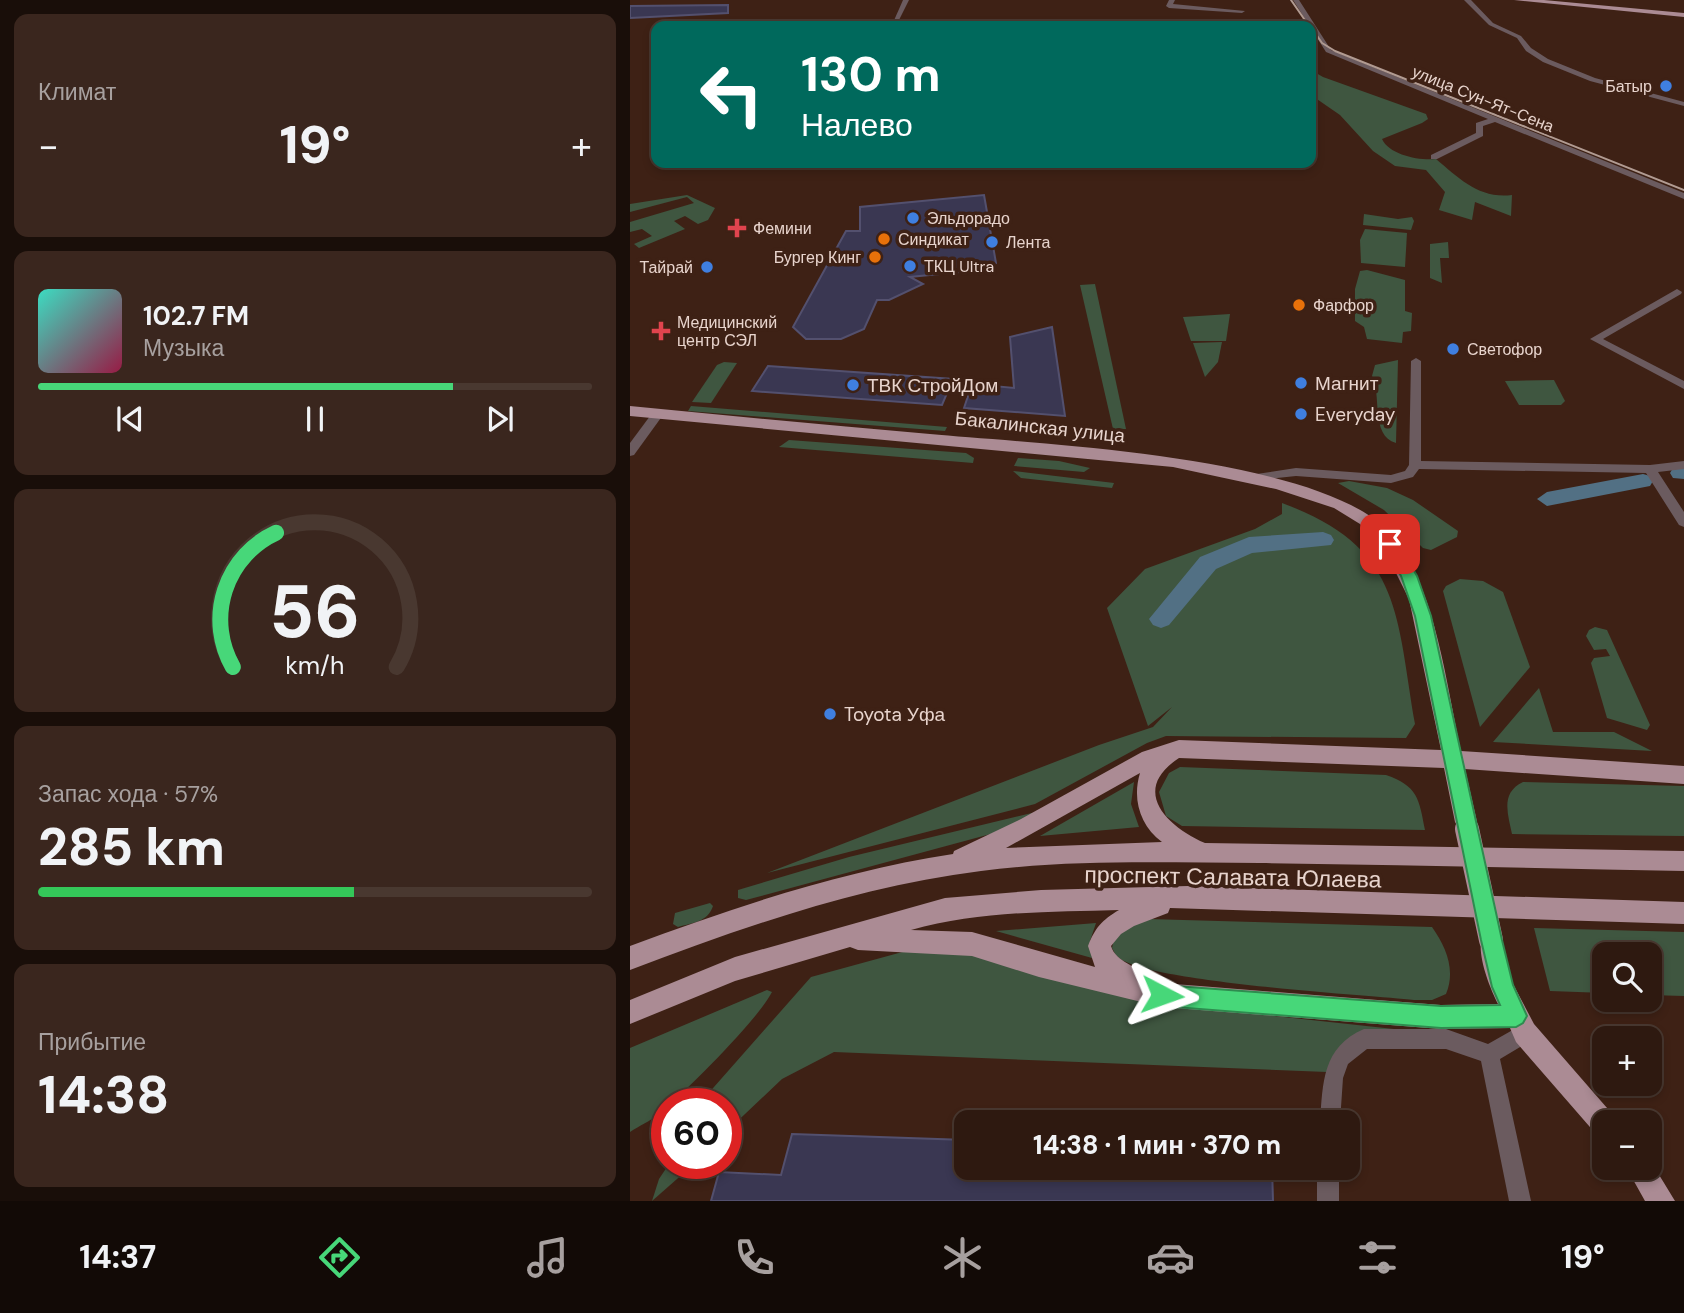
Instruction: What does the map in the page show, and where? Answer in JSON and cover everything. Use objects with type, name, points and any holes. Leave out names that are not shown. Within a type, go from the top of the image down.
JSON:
[{"type":"main road","points":[[1518,0],[1684,15]]},
{"type":"main road","name":"Бакалинская улица","points":[[630,411],[1173,462],[1313,493],[1340,503],[1366,520],[1390,544],[1409,576],[1423,616],[1451,759],[1502,987],[1520,1025],[1592,1110]]},
{"type":"main road","points":[[1179,750],[1163,757],[1151,771],[1145,800],[1163,830],[1174,840],[1206,853]]},
{"type":"main road","points":[[946,865],[1028,826],[1149,758],[1179,750],[1451,759],[1684,775]]},
{"type":"main road","name":"проспект Салавата Юлаева","points":[[630,958],[724,922],[854,884],[946,865],[1045,855],[1403,854],[1684,861]]},
{"type":"main road","points":[[1162,995],[1110,968],[1101,955],[1102,939],[1111,924],[1121,918],[1188,897]]},
{"type":"main road","name":"проспект Салавата Юлаева","points":[[630,1012],[735,969],[945,909],[1041,901],[1188,897],[1684,913]]},
{"type":"main road","points":[[841,938],[972,944],[1039,965],[1162,995],[1520,1025]]},
{"type":"main road","points":[[1647,1180],[1661,1201]]},
{"type":"street","points":[[896,21],[906,0]]},
{"type":"street","points":[[1172,0],[1169,6],[1242,11]]},
{"type":"street","name":"улица Сун-Ят-Сена","points":[[1296,0],[1309,21]]},
{"type":"street","points":[[1467,0],[1491,24],[1519,37],[1531,54],[1581,76],[1684,104]]},
{"type":"street","name":"улица Сун-Ят-Сена","points":[[1316,32],[1328,51],[1684,196]]},
{"type":"street","points":[[1434,158],[1480,134],[1479,125],[1494,119]]},
{"type":"street","points":[[1677,292],[1595,339],[1684,386]]},
{"type":"street","points":[[1254,478],[1308,471],[1391,479],[1409,474],[1415,465],[1416,361]]},
{"type":"street","points":[[630,452],[657,415]]},
{"type":"street","points":[[1415,465],[1650,469],[1684,465]]},
{"type":"street","points":[[1650,469],[1684,522]]},
{"type":"street","points":[[1489,1054],[1520,1025]]},
{"type":"street","points":[[1331,1110],[1333,1078],[1341,1056],[1364,1039],[1446,1039],[1489,1054]]},
{"type":"street","points":[[1489,1054],[1520,1201]]},
{"type":"street","points":[[1328,1180],[1328,1201]]},
{"type":"green space","points":[[1316,73],[1426,114],[1428,119],[1422,123],[1382,139],[1386,145],[1406,156],[1436,159],[1480,191],[1512,195],[1511,216],[1475,202],[1472,220],[1439,210],[1445,192],[1426,170],[1395,166],[1373,151],[1340,115],[1316,98]]},
{"type":"green space","points":[[687,195],[715,208],[708,220],[698,224],[685,216],[674,221],[685,229],[639,248],[634,244],[652,236],[642,229],[630,232],[630,222],[694,203],[687,197],[630,212],[630,204]]},
{"type":"green space","points":[[1364,214],[1398,219],[1412,217],[1414,221],[1411,230],[1363,225]]},
{"type":"green space","points":[[1365,229],[1407,233],[1405,267],[1361,263],[1360,240]]},
{"type":"green space","points":[[1448,242],[1449,258],[1440,258],[1442,283],[1430,278],[1430,244]]},
{"type":"green space","points":[[1367,270],[1405,280],[1405,311],[1412,313],[1411,331],[1403,332],[1402,343],[1367,339],[1364,327],[1355,321],[1355,289],[1360,271]]},
{"type":"green space","points":[[1095,284],[1126,429],[1113,429],[1080,285]]},
{"type":"green space","points":[[1230,314],[1226,341],[1191,341],[1183,317]]},
{"type":"green space","points":[[1222,342],[1218,362],[1205,377],[1193,343]]},
{"type":"green space","points":[[1398,360],[1396,443],[1388,439],[1383,432],[1372,376],[1375,365]]},
{"type":"green space","points":[[724,362],[737,363],[711,403],[692,402],[717,365]]},
{"type":"green space","points":[[1554,380],[1565,401],[1561,405],[1519,405],[1505,381]]},
{"type":"green space","points":[[691,406],[947,427],[945,431],[688,411]]},
{"type":"green space","points":[[789,440],[966,453],[974,458],[973,463],[779,447]]},
{"type":"green space","points":[[1018,458],[1059,461],[1090,468],[1084,472],[1014,466]]},
{"type":"green space","points":[[1013,471],[1114,483],[1112,488],[1021,478]]},
{"type":"green space","points":[[1349,481],[1387,488],[1413,500],[1458,531],[1457,537],[1431,550],[1423,548],[1384,510],[1338,483]]},
{"type":"green space","points":[[1282,503],[1321,521],[1351,540],[1372,563],[1386,588],[1403,649],[1415,724],[1406,738],[1166,736],[1147,743],[1035,804],[767,873],[1099,745],[1153,727],[1172,707],[1148,726],[1107,608],[1145,569],[1255,529],[1282,514]]},
{"type":"green space","points":[[1460,579],[1483,581],[1503,592],[1530,667],[1480,727],[1443,591],[1446,586]]},
{"type":"green space","points":[[1595,627],[1607,630],[1650,725],[1647,730],[1607,718],[1591,663],[1594,658],[1610,656],[1606,649],[1594,650],[1586,636],[1589,630]]},
{"type":"green space","points":[[1539,688],[1553,732],[1614,732],[1652,751],[1493,742]]},
{"type":"green space","points":[[1180,767],[1386,775],[1411,789],[1421,810],[1425,830],[1182,826],[1166,816],[1159,792],[1169,773]]},
{"type":"green space","points":[[1134,782],[1131,804],[1139,827],[1040,836]]},
{"type":"green space","points":[[1523,782],[1684,786],[1684,836],[1512,834],[1508,798]]},
{"type":"green space","points":[[1036,812],[998,832],[746,900],[738,898],[738,890],[849,857]]},
{"type":"green space","points":[[710,903],[713,906],[711,911],[703,919],[678,927],[673,924],[675,913]]},
{"type":"green space","points":[[1148,919],[1432,927],[1448,959],[1449,985],[1446,994],[1432,1000],[1414,1000],[1258,986],[1168,974],[1136,966],[1118,957],[1112,948],[1116,929]]},
{"type":"green space","points":[[1096,923],[1090,941],[1092,958],[996,931]]},
{"type":"green space","points":[[1534,928],[1684,932],[1684,996],[1662,995],[1662,942],[1592,942],[1592,993],[1550,991]]},
{"type":"green space","points":[[917,948],[970,950],[1164,1004],[1394,1029],[1327,1072],[834,1052],[782,1079],[742,1117],[742,1088],[713,1088],[811,977]]},
{"type":"green space","points":[[767,990],[772,992],[752,1020],[688,1088],[651,1088],[651,1119],[630,1132],[630,1048]]},
{"type":"green space","points":[[659,1179],[677,1179],[652,1201]]},
{"type":"building","points":[[728,5],[728,13],[630,18],[630,6]]},
{"type":"building","name":"ТКЦ Ultra","points":[[984,195],[996,263],[989,269],[910,277],[923,284],[889,300],[877,300],[864,329],[841,339],[806,339],[793,327],[846,231],[860,231],[860,207]]},
{"type":"building","name":"ТВК СтройДом","points":[[1052,327],[1065,416],[964,408],[972,384],[1014,388],[1010,337]]},
{"type":"building","name":"ТВК СтройДом","points":[[768,366],[953,379],[942,405],[752,391]]},
{"type":"building","points":[[792,1134],[954,1140],[954,1180],[1272,1180],[1273,1201],[711,1201],[717,1179],[742,1179],[742,1173],[781,1175]]},
{"type":"waterway","points":[[1680,473],[1684,472]]},
{"type":"waterway","points":[[1547,499],[1643,481]]},
{"type":"waterway","points":[[1161,619],[1208,563],[1249,545],[1323,540]]},
{"type":"tram line","points":[[1291,0],[1306,21]]},
{"type":"tram line","points":[[1316,34],[1322,43],[1335,51],[1684,190]]},
{"type":"place","name":"Батыр","points":[[1666,86]]},
{"type":"place","name":"Эльдорадо","points":[[913,218]]},
{"type":"place","name":"Фемини","points":[[737,228]]},
{"type":"place","name":"Синдикат","points":[[884,239]]},
{"type":"place","name":"Лента","points":[[992,242]]},
{"type":"place","name":"Бургер Кинг","points":[[875,257]]},
{"type":"place","name":"ТКЦ Ultra","points":[[910,266]]},
{"type":"place","name":"Тайрай","points":[[707,267]]},
{"type":"place","name":"Фарфор","points":[[1299,305]]},
{"type":"place","name":"Медицинский центр СЭЛ","points":[[661,331]]},
{"type":"place","name":"Светофор","points":[[1453,349]]},
{"type":"place","name":"Магнит","points":[[1301,383]]},
{"type":"place","name":"ТВК СтройДом","points":[[853,385]]},
{"type":"place","name":"Everyday","points":[[1301,414]]},
{"type":"place","name":"Toyota Уфа","points":[[830,714]]},
{"type":"route","points":[[1162,995],[1441,1017],[1516,1016],[1502,987],[1491,940],[1423,616],[1409,576],[1390,544]]}]
